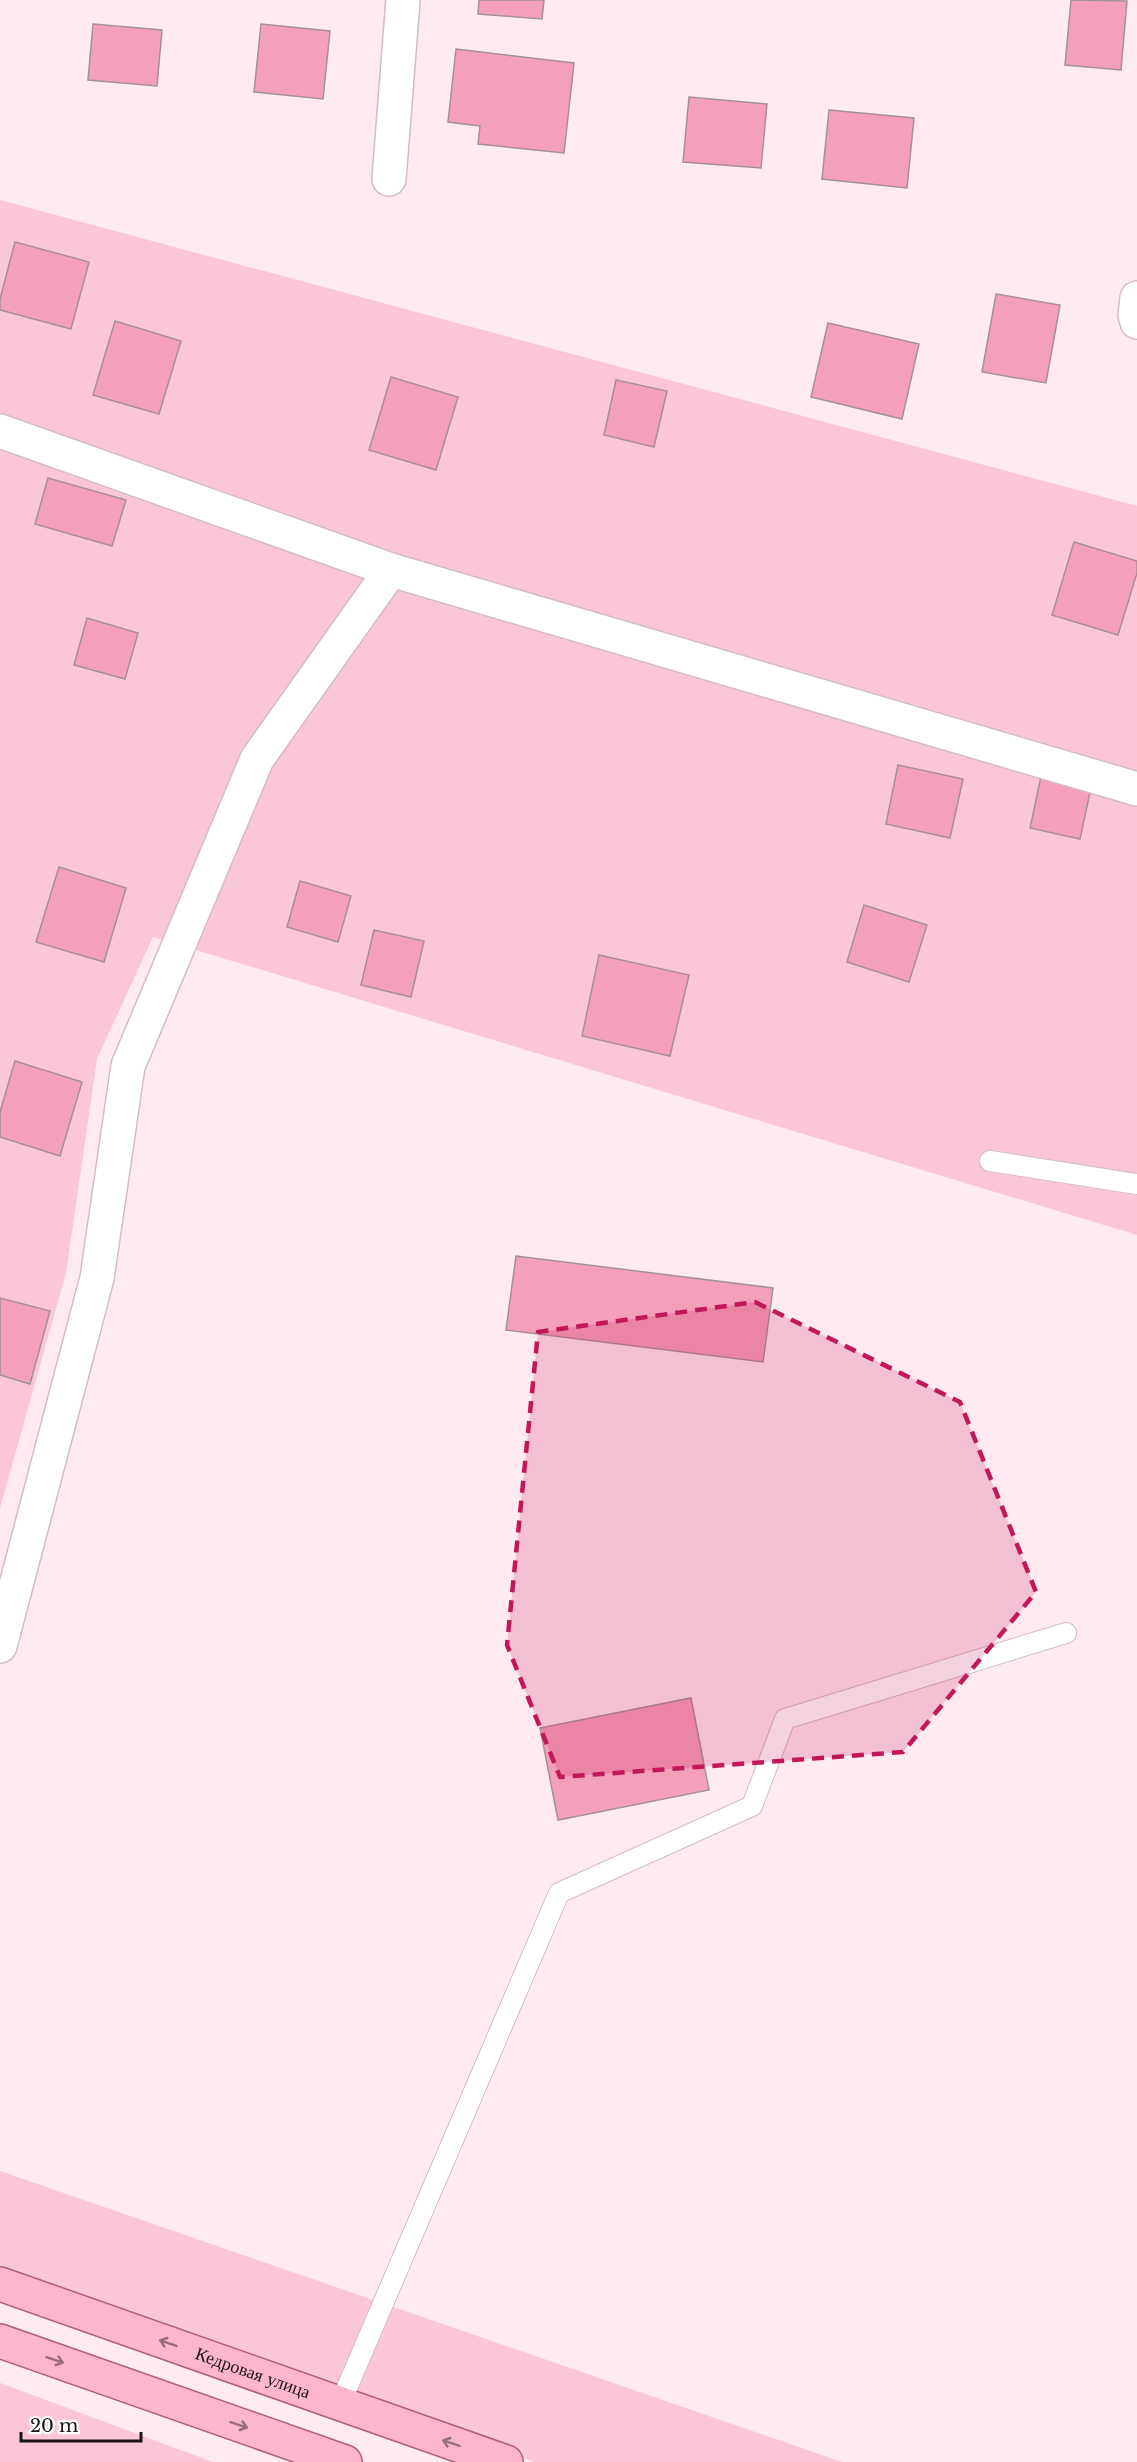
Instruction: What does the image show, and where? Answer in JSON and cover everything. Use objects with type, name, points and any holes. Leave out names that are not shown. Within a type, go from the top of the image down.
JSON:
[{"type":"main road","name":"Кедровая улица","points":[[0,2284],[506,2462]]},
{"type":"main road","points":[[0,2341],[345,2462]]},
{"type":"street","points":[[389,179],[403,0]]},
{"type":"street","points":[[1137,298],[1135,315],[1137,322]]},
{"type":"street","points":[[0,431],[391,570],[1137,789]]},
{"type":"street","points":[[0,1646],[97,1278],[128,1066],[257,759],[391,570]]},
{"type":"lane","points":[[990,1161],[1137,1184]]},
{"type":"lane","points":[[340,2404],[559,1893],[752,1806],[785,1719],[1066,1633]]},
{"type":"highlighted area","points":[[755,1302],[960,1402],[1036,1592],[903,1752],[560,1777],[507,1645],[538,1332]]},
{"type":"shaded area","points":[[0,200],[1137,506],[1137,1235],[153,937],[97,1059],[66,1273],[0,1508]]},
{"type":"shaded area","points":[[0,2171],[842,2462],[535,2462],[0,2273]]},
{"type":"shaded area","points":[[0,2383],[213,2462],[0,2462]]},
{"type":"building","points":[[479,0],[544,0],[542,19],[478,14]]},
{"type":"building","points":[[1071,0],[1127,1],[1121,70],[1065,65]]},
{"type":"building","points":[[93,24],[162,30],[157,86],[88,80]]},
{"type":"building","points":[[261,24],[330,31],[323,99],[254,92]]},
{"type":"building","points":[[456,49],[574,63],[564,153],[478,144],[480,126],[448,122]]},
{"type":"building","points":[[689,97],[767,104],[761,168],[683,162]]},
{"type":"building","points":[[829,110],[914,118],[907,188],[822,179]]},
{"type":"building","points":[[15,242],[89,262],[71,329],[0,310],[0,299]]},
{"type":"building","points":[[996,294],[1060,305],[1046,383],[982,372]]},
{"type":"building","points":[[115,321],[181,341],[159,414],[93,395]]},
{"type":"building","points":[[828,323],[919,344],[902,419],[811,397]]},
{"type":"building","points":[[391,377],[458,397],[436,470],[369,450]]},
{"type":"building","points":[[616,380],[667,391],[654,447],[604,435]]},
{"type":"building","points":[[48,478],[126,500],[112,546],[35,524]]},
{"type":"building","points":[[1074,542],[1137,561],[1137,573],[1118,635],[1052,615]]},
{"type":"building","points":[[87,618],[138,633],[125,679],[74,665]]},
{"type":"building","points":[[898,765],[963,779],[950,838],[886,824]]},
{"type":"building","points":[[1042,772],[1092,783],[1080,839],[1030,828]]},
{"type":"building","points":[[59,867],[126,888],[104,962],[36,942]]},
{"type":"building","points":[[300,881],[351,896],[338,942],[287,927]]},
{"type":"building","points":[[864,905],[927,925],[909,982],[847,962]]},
{"type":"building","points":[[374,930],[424,941],[411,997],[361,985]]},
{"type":"building","points":[[599,955],[689,975],[670,1056],[582,1036]]},
{"type":"building","points":[[15,1061],[82,1082],[60,1156],[0,1137],[0,1112]]},
{"type":"building","points":[[516,1256],[773,1288],[763,1362],[506,1330]]},
{"type":"building","points":[[0,1298],[50,1311],[30,1384],[0,1375]]},
{"type":"building","points":[[691,1698],[709,1790],[558,1820],[540,1728]]}]
